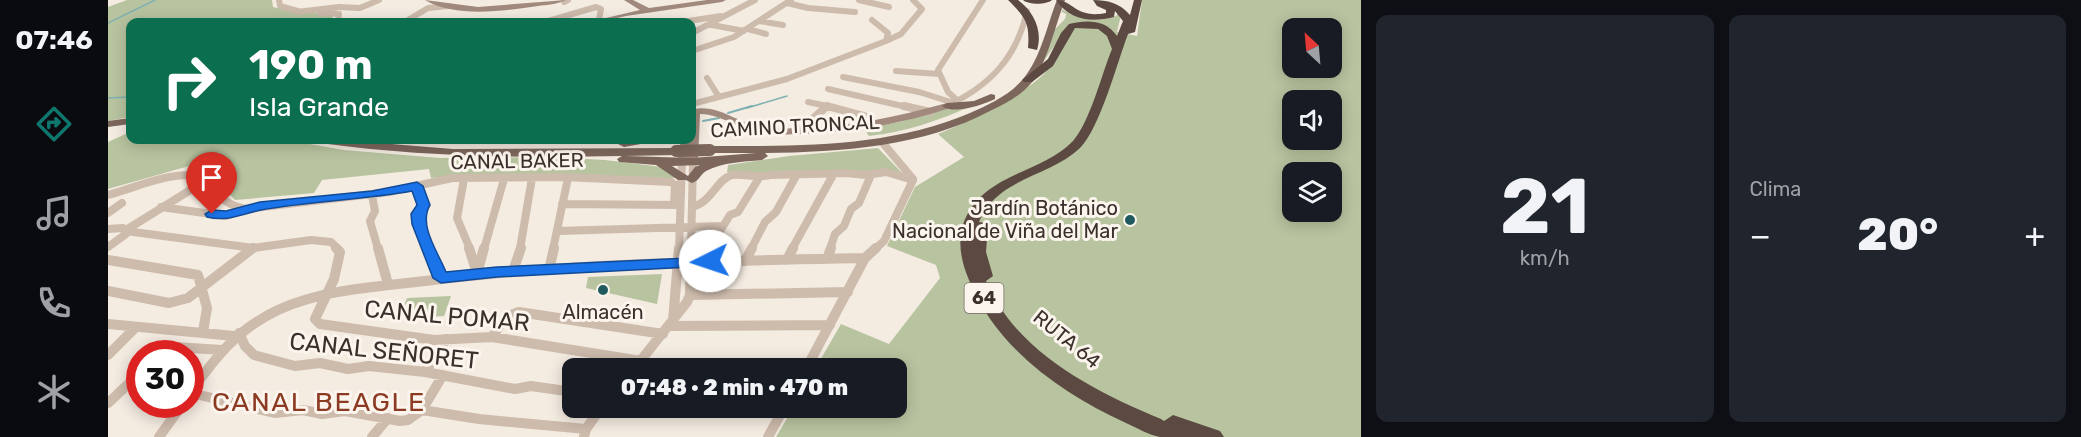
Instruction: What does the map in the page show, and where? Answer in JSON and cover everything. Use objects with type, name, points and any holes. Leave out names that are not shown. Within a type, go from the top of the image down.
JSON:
[{"type":"highway","points":[[1012,0],[1026,16],[1033,20],[1033,48]]},
{"type":"highway","points":[[1027,0],[1048,0]]},
{"type":"highway","points":[[1061,0],[1069,11],[1083,16],[1104,17],[1112,13],[1108,7],[1089,0]]},
{"type":"highway","name":"RUTA 64","points":[[1097,0],[1115,7],[1127,16],[1128,21],[1081,140],[1065,154],[1009,181],[986,198],[976,211],[969,228],[968,256],[979,287],[992,310],[1012,334],[1038,358],[1070,382],[1108,405],[1184,437]]},
{"type":"highway","points":[[1106,0],[1126,9],[1133,16],[1134,21]]},
{"type":"highway","name":"RUTA 64","points":[[1138,0],[1134,21],[1090,143],[1073,159],[1015,185],[994,200],[979,228],[978,252],[987,283],[1001,307],[1021,332],[1048,357],[1083,381],[1124,404],[1213,437]]},
{"type":"highway","points":[[1025,77],[1052,62],[1066,33],[1072,26],[1090,25],[1109,30],[1115,38],[1117,49]]},
{"type":"main road","name":"CAMINO TRONCAL","points":[[710,147],[835,143],[896,135],[944,122],[987,104],[1025,77],[1045,13],[1053,0]]},
{"type":"main road","name":"CAMINO TRONCAL","points":[[404,144],[452,148],[679,145],[813,148],[882,142],[922,134],[973,116],[1007,97],[1025,77],[1061,0]]},
{"type":"main road","points":[[953,103],[981,102],[1025,77]]},
{"type":"main road","points":[[108,126],[126,124]]},
{"type":"main road","name":"CAMINO TRONCAL","points":[[356,144],[419,151],[570,152],[679,145]]},
{"type":"main road","points":[[546,148],[616,144]]},
{"type":"main road","points":[[657,163],[687,178],[708,166],[730,161],[862,144]]},
{"type":"main road","points":[[570,152],[657,163],[730,161]]},
{"type":"street","points":[[279,0],[280,6],[297,12],[338,14],[339,18]]},
{"type":"street","points":[[297,12],[339,6],[360,8],[379,0]]},
{"type":"street","points":[[429,0],[448,6]]},
{"type":"street","points":[[628,0],[648,11]]},
{"type":"street","points":[[612,18],[722,0]]},
{"type":"street","points":[[696,31],[755,0]]},
{"type":"street","points":[[859,0],[890,7]]},
{"type":"street","points":[[696,108],[719,97],[787,78],[901,34],[922,9],[913,0]]},
{"type":"street","points":[[953,103],[939,74],[939,66],[983,0]]},
{"type":"street","points":[[411,18],[430,7],[495,9],[565,1]]},
{"type":"street","points":[[696,50],[721,42],[746,30],[789,1],[808,8],[855,12]]},
{"type":"street","points":[[329,2],[339,6]]},
{"type":"street","points":[[559,18],[596,7],[601,9],[597,18]]},
{"type":"street","points":[[696,22],[733,13]]},
{"type":"street","points":[[696,109],[716,113],[761,131],[863,126],[930,112],[953,103],[985,85],[996,75],[1002,68],[1026,16]]},
{"type":"street","points":[[872,20],[888,33],[886,41]]},
{"type":"street","points":[[759,21],[783,26]]},
{"type":"street","points":[[711,25],[766,34]]},
{"type":"street","points":[[896,71],[939,74]]},
{"type":"street","points":[[843,77],[920,92],[953,103]]},
{"type":"street","points":[[707,78],[719,97]]},
{"type":"street","points":[[828,89],[930,112]]},
{"type":"street","points":[[808,102],[864,116]]},
{"type":"street","points":[[796,131],[827,106]]},
{"type":"street","points":[[882,142],[914,180]]},
{"type":"street","points":[[644,358],[690,295],[692,207],[687,178],[689,144]]},
{"type":"street","points":[[679,145],[687,162]]},
{"type":"street","points":[[692,207],[701,205],[730,176],[759,178],[770,175],[871,175],[886,172],[914,180]]},
{"type":"street","points":[[108,195],[196,173],[208,177],[214,191],[224,204],[245,209]]},
{"type":"street","points":[[787,260],[806,222],[815,213],[833,175]]},
{"type":"street","points":[[828,259],[835,234],[844,226],[852,209],[859,203],[871,175]]},
{"type":"street","points":[[745,261],[765,222],[776,212],[796,176]]},
{"type":"street","points":[[464,178],[458,218],[477,273]]},
{"type":"street","name":"CANAL BAKER","points":[[245,209],[372,195],[442,180],[464,178],[568,178],[671,182],[675,185],[678,205]]},
{"type":"street","points":[[477,273],[504,178]]},
{"type":"street","points":[[513,271],[524,237],[532,178]]},
{"type":"street","points":[[549,270],[568,178]]},
{"type":"street","points":[[668,327],[678,264],[680,229],[678,205],[687,178]]},
{"type":"street","points":[[710,261],[710,248],[730,215],[738,212],[759,178]]},
{"type":"street","points":[[812,358],[865,258],[884,241],[914,180]]},
{"type":"street","points":[[417,186],[423,205],[418,214],[418,224],[441,278]]},
{"type":"street","points":[[108,247],[124,237],[126,231],[192,189]]},
{"type":"street","points":[[372,195],[375,211],[370,221],[388,284]]},
{"type":"street","points":[[108,213],[122,203]]},
{"type":"street","points":[[562,204],[678,205]]},
{"type":"street","points":[[162,207],[226,216],[245,209]]},
{"type":"street","points":[[558,231],[723,226]]},
{"type":"street","points":[[108,229],[117,227],[126,231],[253,248],[311,240],[331,242],[340,252],[340,261],[329,293]]},
{"type":"street","points":[[110,292],[169,303],[188,298],[253,248]]},
{"type":"street","points":[[204,375],[222,350],[237,335],[278,310],[329,293],[477,273],[710,261],[865,258]]},
{"type":"street","points":[[108,260],[198,275],[207,308],[203,332]]},
{"type":"street","points":[[690,295],[848,292]]},
{"type":"street","name":"CANAL POMAR","points":[[329,293],[315,319],[320,324],[434,340],[492,337],[602,358]]},
{"type":"street","points":[[492,337],[509,314],[519,312],[668,327],[830,325]]},
{"type":"street","points":[[108,324],[237,335]]},
{"type":"street","points":[[108,355],[136,327]]},
{"type":"street","name":"CANAL SEÑORET","points":[[237,335],[254,355],[295,366],[320,363],[348,369],[369,366],[425,372],[515,389],[531,386],[562,390]]},
{"type":"street","points":[[425,372],[446,339]]},
{"type":"street","points":[[204,348],[222,350]]},
{"type":"street","points":[[204,396],[275,413],[303,410],[322,414],[345,411],[408,420],[422,410],[443,375]]},
{"type":"street","points":[[108,403],[126,386]]},
{"type":"street","points":[[422,410],[585,433],[595,418]]},
{"type":"street","points":[[159,437],[173,418]]},
{"type":"street","points":[[372,437],[388,418]]},
{"type":"street","points":[[768,437],[778,418]]},
{"type":"green space","points":[[127,0],[272,0],[273,7],[294,12],[333,14],[332,18],[126,18],[126,118],[108,121],[108,7]]},
{"type":"green space","name":"Jardín Botánico Nacional de Viña del Mar","points":[[1142,0],[1361,0],[1361,437],[776,437],[787,418],[907,418],[907,358],[821,358],[841,324],[889,344],[940,278],[936,265],[887,246],[915,187],[964,157],[938,134],[997,106],[1040,78],[1049,68],[1072,28],[1081,26],[1112,31],[1089,24],[1068,26],[1041,65],[1054,30],[1065,19],[1066,14],[1062,12],[1062,9],[1088,19],[1103,19],[1116,16],[1118,13],[1098,2],[1114,8],[1121,15],[1117,32],[1137,36]]},
{"type":"green space","points":[[971,106],[934,121],[895,132],[869,136],[863,128],[900,122],[948,107]]},
{"type":"green space","points":[[126,134],[126,144],[310,144],[344,150],[440,158],[551,157],[605,160],[662,167],[676,178],[448,176],[431,178],[429,169],[322,180],[314,193],[235,200],[226,190],[220,167],[196,164],[108,189],[108,142]]},
{"type":"green space","points":[[878,148],[903,174],[767,172],[756,175],[727,172],[728,165],[789,156]]},
{"type":"green space","points":[[662,274],[657,304],[586,288],[588,277]]},
{"type":"green space","points":[[451,296],[444,316],[399,318],[407,298]]},
{"type":"waterway","points":[[108,23],[155,0]]},
{"type":"waterway","points":[[747,108],[787,96]]},
{"type":"waterway","points":[[108,98],[126,97]]},
{"type":"waterway","points":[[728,113],[752,106]]},
{"type":"waterway","points":[[703,121],[719,118]]},
{"type":"place","name":"Jardín Botánico Nacional de Viña del Mar","points":[[1130,220]]},
{"type":"place","name":"Almacén","points":[[603,290]]},
{"type":"district","name":"CANAL BEAGLE","points":[[319,402]]},
{"type":"route","points":[[212,214],[226,216],[260,206],[372,195],[417,186],[423,205],[423,209],[418,214],[418,224],[441,278],[497,272],[710,261]]}]
